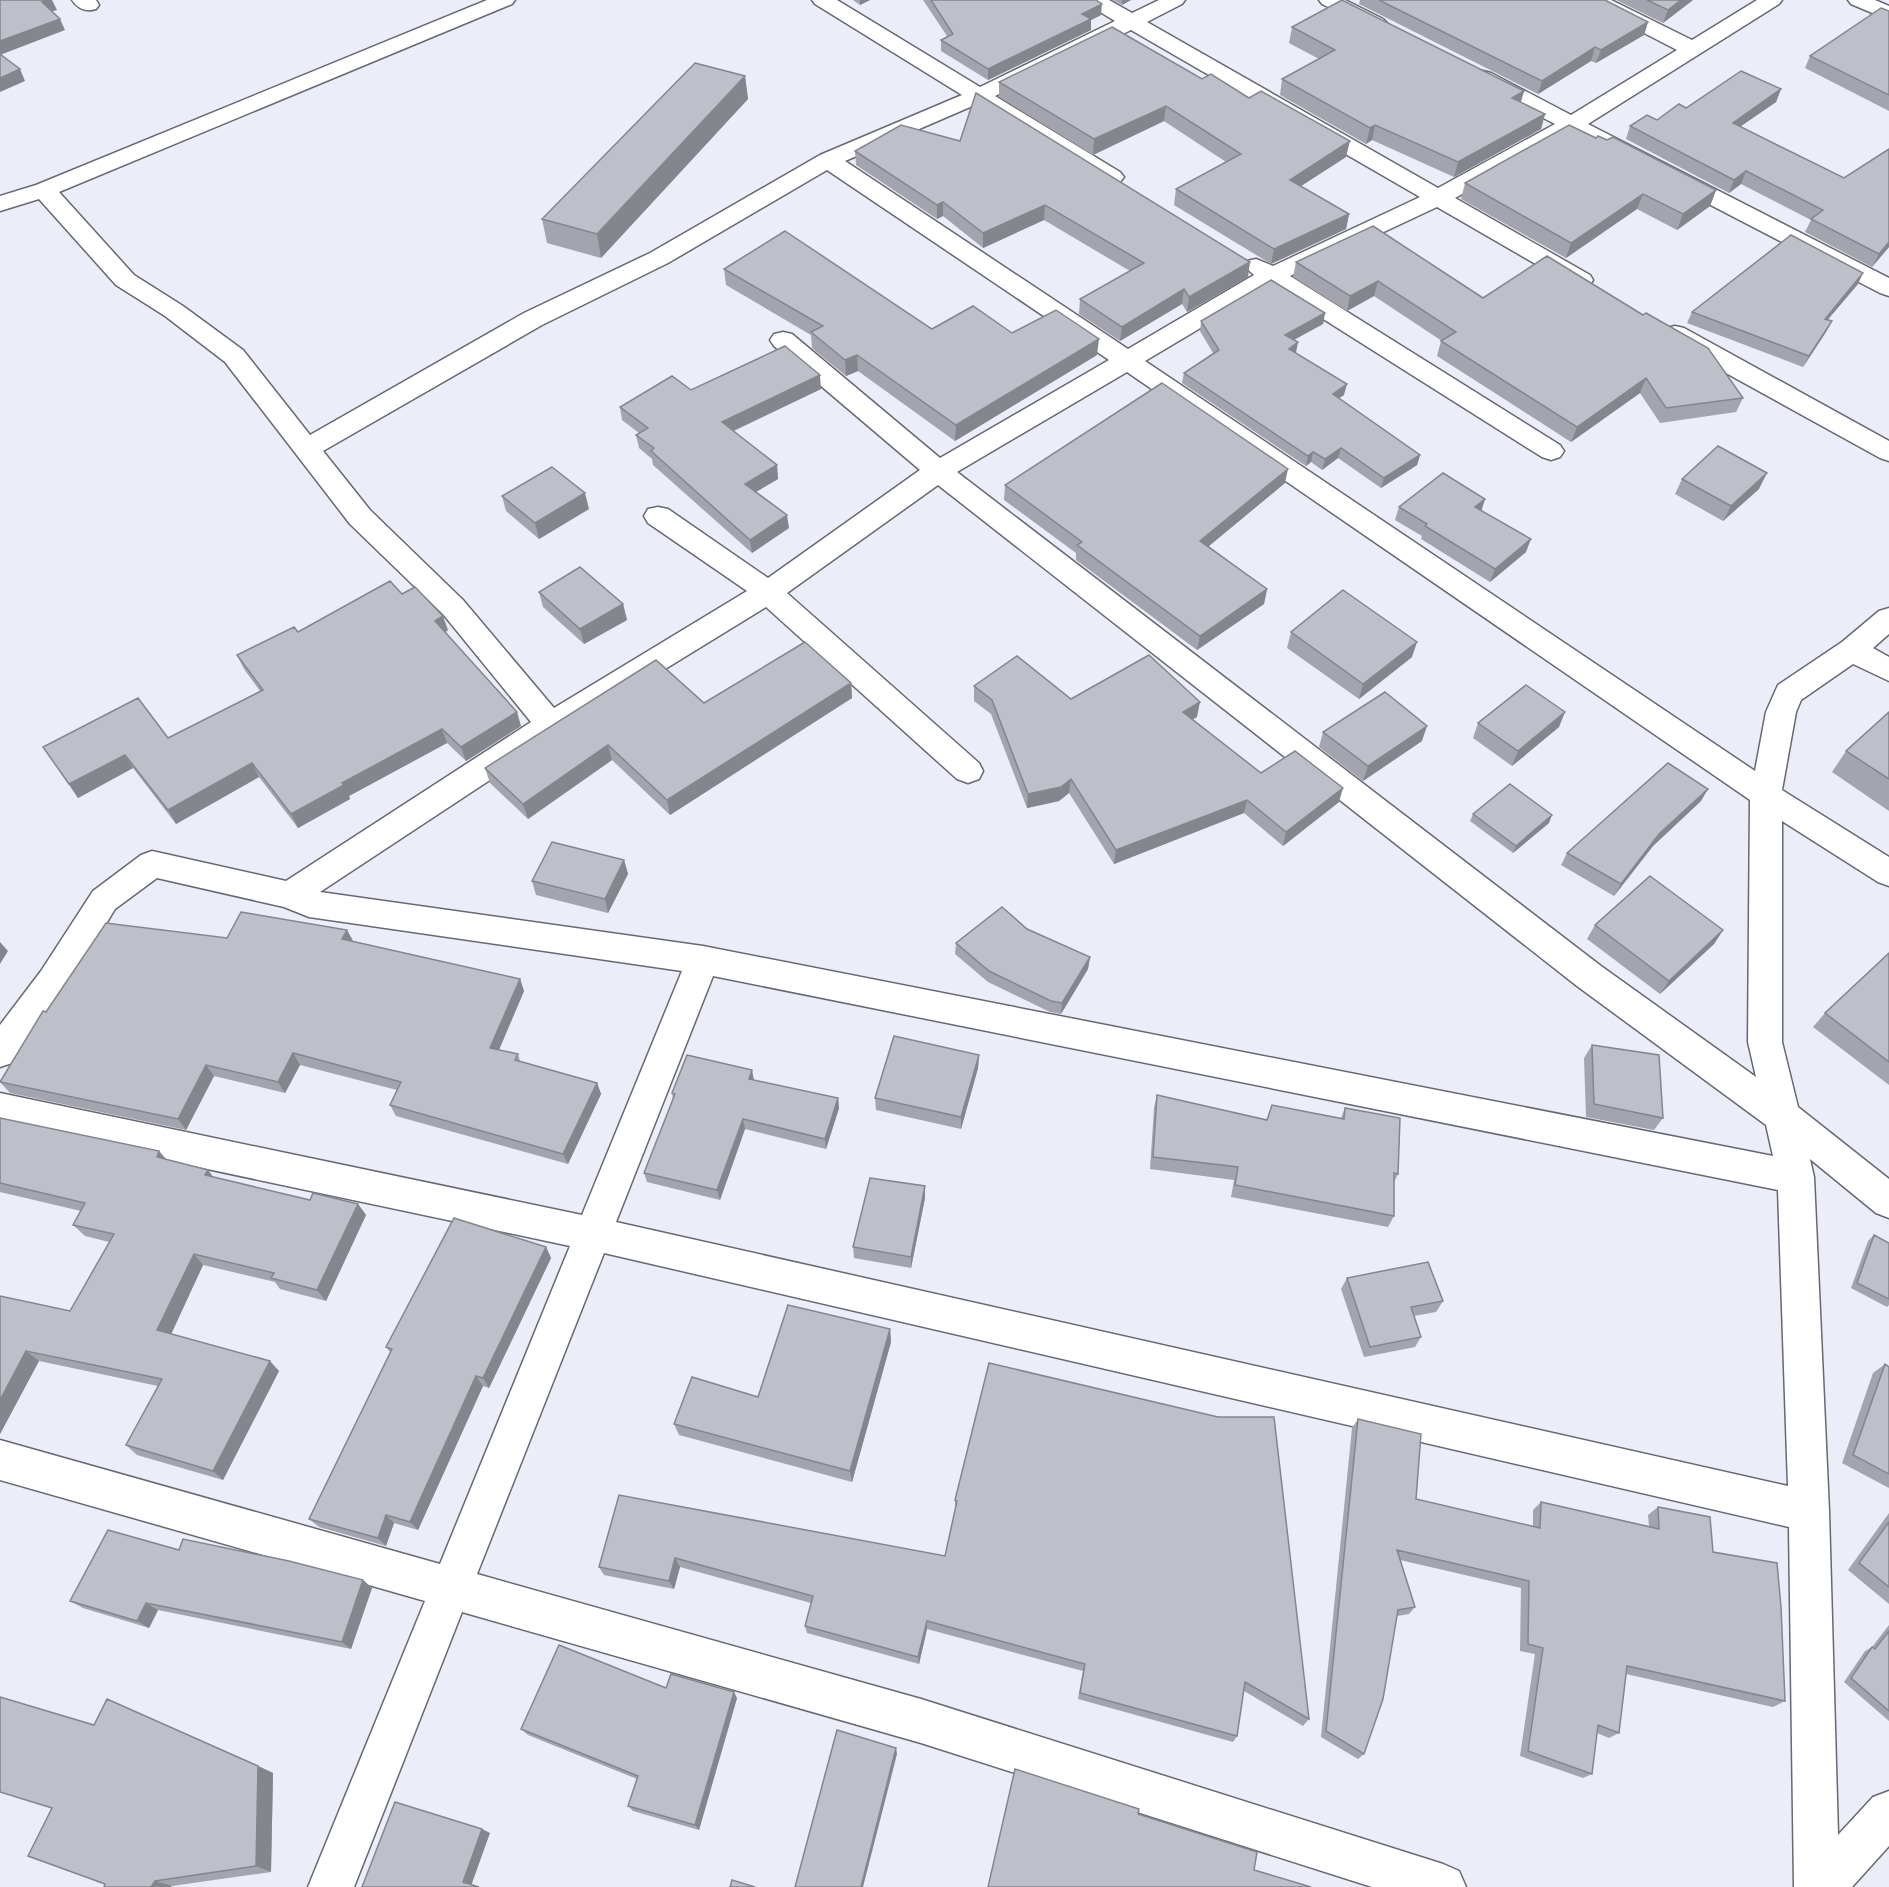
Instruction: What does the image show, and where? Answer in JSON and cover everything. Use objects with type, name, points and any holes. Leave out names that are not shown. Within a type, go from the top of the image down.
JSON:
[{"type":"street","points":[[0,204],[44,190],[505,0]]},
{"type":"street","points":[[822,0],[1131,189]]},
{"type":"street","points":[[1094,0],[1600,291]]},
{"type":"street","points":[[307,449],[533,319],[659,258],[828,160],[980,95],[1175,0]]},
{"type":"street","points":[[1329,0],[1393,32]]},
{"type":"street","points":[[1595,0],[1691,48]]},
{"type":"street","points":[[290,895],[550,725],[768,592],[938,471],[1128,362],[1271,276],[1438,198],[1574,123],[1691,48],[1772,0]]},
{"type":"street","points":[[1858,0],[1889,14]]},
{"type":"street","points":[[1467,70],[1574,123],[1889,288]]},
{"type":"street","points":[[828,160],[1245,439],[1766,795],[1889,873]]},
{"type":"street","points":[[44,190],[125,280],[174,311],[234,356],[360,518],[453,607],[550,725]]},
{"type":"street","points":[[1241,257],[1551,451]]},
{"type":"street","points":[[1650,320],[1889,452]]},
{"type":"street","points":[[783,340],[938,471],[1589,976],[1782,1116],[1889,1201]]},
{"type":"street","points":[[658,516],[768,592],[968,771]]},
{"type":"street","points":[[1819,1887],[1809,1511],[1796,1178],[1764,1042],[1766,795],[1781,712],[1789,693],[1852,650],[1889,618]]},
{"type":"street","points":[[1852,650],[1889,670]]},
{"type":"street","points":[[0,1052],[53,981],[104,900],[152,864],[290,895],[309,904],[703,960],[1796,1178]]},
{"type":"street","points":[[331,1887],[703,960]]},
{"type":"street","points":[[0,1109],[593,1234],[1809,1511]]},
{"type":"street","points":[[0,1460],[921,1721],[1443,1887]]},
{"type":"street","points":[[1819,1887],[1889,1813]]},
{"type":"building","points":[[0,0],[47,0],[42,2],[60,19],[0,41]]},
{"type":"building","points":[[931,0],[1096,0],[1102,4],[1082,14],[1091,19],[988,69],[941,40],[953,34]]},
{"type":"building","points":[[1342,0],[1524,91],[1512,98],[1545,114],[1458,162],[1375,125],[1370,128],[1282,79],[1335,50],[1292,27]]},
{"type":"building","points":[[1379,0],[1605,0],[1648,22],[1601,50],[1595,47],[1542,81]]},
{"type":"building","points":[[1647,0],[1681,0],[1668,10]]},
{"type":"building","points":[[1881,8],[1889,11],[1889,95],[1810,56]]},
{"type":"building","points":[[1112,27],[1202,79],[1211,74],[1249,98],[1261,91],[1350,141],[1290,180],[1349,214],[1274,249],[1176,189],[1241,154],[1166,106],[1094,139],[999,82]]},
{"type":"building","points":[[0,54],[20,69],[0,78]]},
{"type":"building","points":[[695,63],[745,76],[597,234],[542,219]]},
{"type":"building","points":[[1741,71],[1781,89],[1733,123],[1844,178],[1889,149],[1889,242],[1879,254],[1811,219],[1823,210],[1746,171],[1734,180],[1630,126],[1647,115],[1657,120],[1679,104],[1686,108]]},
{"type":"building","points":[[976,93],[1250,262],[1189,297],[1184,289],[1122,327],[1080,299],[1144,263],[1045,205],[983,233],[943,202],[937,205],[855,151],[901,125],[960,141]]},
{"type":"building","points":[[1569,125],[1596,138],[1598,136],[1607,140],[1613,137],[1716,190],[1683,214],[1643,194],[1571,243],[1465,183]]},
{"type":"building","points":[[1373,226],[1483,298],[1547,256],[1643,315],[1646,313],[1708,348],[1743,398],[1666,408],[1646,378],[1577,427],[1441,341],[1456,332],[1378,281],[1350,296],[1296,262]]},
{"type":"building","points":[[785,231],[932,329],[973,306],[1012,333],[1056,310],[1099,339],[956,425],[857,355],[845,360],[811,332],[823,326],[724,269]]},
{"type":"building","points":[[1791,235],[1863,273],[1825,319],[1832,321],[1809,356],[1692,312]]},
{"type":"building","points":[[1271,280],[1325,313],[1285,335],[1298,342],[1289,349],[1347,384],[1333,394],[1420,455],[1384,478],[1341,448],[1325,459],[1313,452],[1308,456],[1184,373],[1219,350],[1201,321]]},
{"type":"building","points":[[785,346],[820,375],[722,422],[777,465],[745,484],[787,515],[750,540],[651,451],[654,448],[636,435],[648,428],[620,407],[672,376],[691,390]]},
{"type":"building","points":[[1162,383],[1288,469],[1200,541],[1267,589],[1200,636],[1077,545],[1082,542],[1005,485]]},
{"type":"building","points":[[1718,446],[1767,473],[1731,506],[1682,479]]},
{"type":"building","points":[[552,467],[585,493],[535,523],[502,496]]},
{"type":"building","points":[[1443,473],[1485,499],[1475,507],[1531,539],[1495,569],[1425,526],[1427,524],[1399,507]]},
{"type":"building","points":[[580,567],[623,604],[580,629],[539,592]]},
{"type":"building","points":[[390,581],[402,594],[415,587],[443,616],[435,621],[517,712],[461,747],[442,729],[342,783],[344,785],[291,814],[252,763],[168,810],[125,755],[69,784],[43,747],[138,698],[168,738],[263,690],[237,655],[294,627],[298,632]]},
{"type":"building","points":[[1343,590],[1417,642],[1363,684],[1291,632]]},
{"type":"building","points":[[805,642],[851,683],[667,800],[608,745],[523,804],[485,768],[656,660],[704,703]]},
{"type":"building","points":[[1149,655],[1200,702],[1183,712],[1261,773],[1295,751],[1343,788],[1286,832],[1247,800],[1116,850],[1071,779],[1061,787],[1028,794],[992,700],[974,686],[1017,656],[1071,699]]},
{"type":"building","points":[[1526,685],[1565,712],[1518,751],[1478,723]]},
{"type":"building","points":[[1385,692],[1427,726],[1368,766],[1323,732]]},
{"type":"building","points":[[1889,712],[1889,779],[1846,751]]},
{"type":"building","points":[[1668,763],[1708,789],[1659,834],[1621,884],[1567,853]]},
{"type":"building","points":[[1510,784],[1552,815],[1516,846],[1473,814]]},
{"type":"building","points":[[552,842],[624,860],[605,899],[532,881]]},
{"type":"building","points":[[1650,876],[1723,930],[1669,981],[1595,925]]},
{"type":"building","points":[[1002,907],[1027,929],[1090,957],[1062,1003],[1051,1001],[989,971],[956,943]]},
{"type":"building","points":[[241,912],[347,930],[342,939],[520,979],[490,1048],[518,1054],[515,1060],[597,1083],[563,1154],[390,1105],[401,1082],[293,1053],[278,1082],[206,1065],[178,1119],[0,1082],[43,1011],[46,1012],[106,923],[227,938]]},
{"type":"building","points":[[1889,953],[1889,1062],[1825,1013]]},
{"type":"building","points":[[894,1036],[979,1055],[961,1117],[875,1098]]},
{"type":"building","points":[[1592,1045],[1659,1055],[1663,1118],[1594,1104]]},
{"type":"building","points":[[687,1055],[752,1070],[749,1079],[838,1098],[825,1139],[743,1119],[717,1190],[644,1173],[675,1094],[672,1093]]},
{"type":"building","points":[[1157,1095],[1267,1120],[1272,1105],[1344,1119],[1345,1108],[1400,1118],[1398,1174],[1394,1173],[1394,1216],[1235,1185],[1238,1167],[1153,1157]]},
{"type":"building","points":[[0,1118],[159,1151],[157,1157],[208,1170],[205,1175],[310,1200],[313,1193],[358,1204],[317,1290],[271,1278],[274,1273],[194,1254],[157,1330],[270,1361],[213,1471],[126,1445],[162,1379],[26,1351],[0,1400],[0,1296],[70,1311],[114,1234],[73,1225],[85,1203],[0,1183]]},
{"type":"building","points":[[870,1178],[925,1186],[911,1257],[853,1247]]},
{"type":"building","points":[[454,1218],[546,1247],[483,1378],[476,1376],[410,1522],[386,1515],[378,1538],[309,1519],[392,1349],[386,1347]]},
{"type":"building","points":[[1874,1235],[1889,1243],[1889,1299],[1857,1283]]},
{"type":"building","points":[[1428,1262],[1443,1301],[1411,1307],[1421,1337],[1370,1347],[1347,1278]]},
{"type":"building","points":[[788,1305],[890,1329],[850,1471],[674,1424],[692,1377],[758,1397]]},
{"type":"building","points":[[989,1363],[1218,1417],[1274,1417],[1309,1719],[1245,1682],[1237,1736],[1080,1693],[1085,1664],[927,1621],[918,1657],[805,1626],[813,1596],[675,1558],[669,1581],[599,1567],[619,1495],[945,1556],[957,1501],[955,1500]]},
{"type":"building","points":[[1885,1364],[1889,1367],[1889,1474],[1853,1455]]},
{"type":"building","points":[[1358,1419],[1421,1434],[1416,1499],[1540,1528],[1541,1502],[1659,1529],[1658,1507],[1710,1517],[1713,1552],[1777,1563],[1785,1701],[1627,1666],[1619,1733],[1598,1725],[1592,1774],[1528,1751],[1543,1648],[1528,1644],[1529,1581],[1397,1550],[1415,1607],[1398,1610],[1383,1699],[1364,1754],[1326,1731]]},
{"type":"building","points":[[1889,1522],[1889,1587],[1859,1563]]},
{"type":"building","points":[[108,1530],[179,1550],[183,1539],[289,1561],[363,1580],[342,1642],[146,1603],[137,1621],[70,1601]]},
{"type":"building","points":[[1889,1631],[1889,1711],[1851,1678],[1872,1647],[1875,1649]]},
{"type":"building","points":[[559,1645],[666,1688],[671,1674],[734,1692],[695,1825],[628,1806],[638,1776],[521,1729]]},
{"type":"building","points":[[0,1697],[94,1725],[107,1699],[258,1766],[256,1866],[155,1881],[151,1887],[104,1887],[105,1884],[28,1856],[52,1808],[0,1792]]},
{"type":"building","points":[[837,1730],[896,1748],[861,1887],[795,1887]]},
{"type":"building","points":[[1015,1769],[1139,1809],[1138,1814],[1257,1852],[1254,1870],[1311,1887],[988,1887]]},
{"type":"building","points":[[395,1802],[482,1829],[463,1882],[479,1887],[362,1887]]},
{"type":"building","points":[[732,1880],[755,1887],[730,1887]]}]
